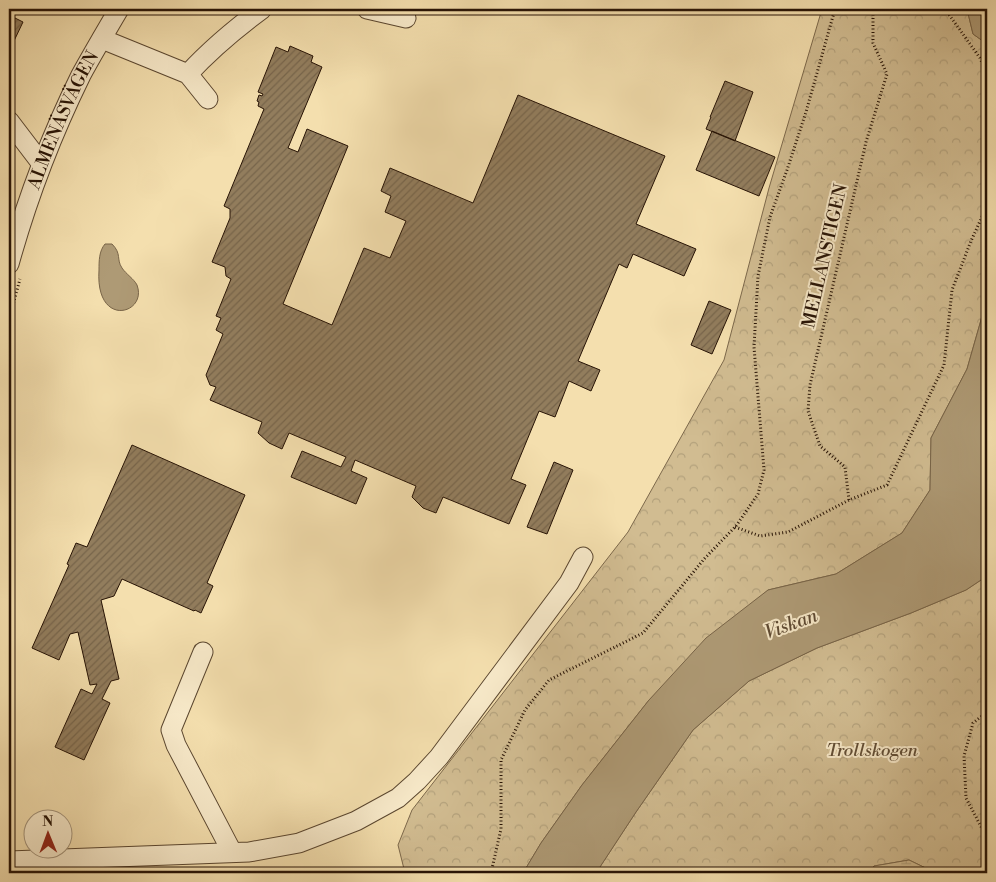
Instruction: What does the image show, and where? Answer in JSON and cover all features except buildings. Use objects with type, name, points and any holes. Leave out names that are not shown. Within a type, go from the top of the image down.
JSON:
[{"type":"street","name":"ALMENÄSVÄGEN","points":[[14,271],[41,163],[82,74],[119,9]]},
{"type":"street","points":[[188,74],[228,36],[262,9]]},
{"type":"street","points":[[367,9],[406,18]]},
{"type":"street","points":[[102,39],[188,74],[208,99]]},
{"type":"street","points":[[9,121],[41,163]]},
{"type":"street","points":[[9,860],[249,852],[299,843],[356,821],[398,798],[417,781],[444,750],[569,583],[583,557]]},
{"type":"street","points":[[202,652],[171,730],[176,746],[232,852]]},
{"type":"path","points":[[491,873],[501,829],[501,760],[525,710],[550,680],[643,633],[705,558],[735,527],[758,494],[764,470],[754,347],[758,276],[770,217],[787,170],[835,9]]},
{"type":"path","name":"MELLANSTIGEN","points":[[849,500],[845,467],[820,446],[808,411],[810,386],[866,142],[887,74],[873,42],[873,9]]},
{"type":"path","points":[[945,9],[980,58],[987,75]]},
{"type":"path","points":[[735,527],[760,536],[788,532],[849,500],[887,485],[944,365],[952,290],[987,206]]},
{"type":"path","points":[[9,320],[14,271]]},
{"type":"path","points":[[987,712],[973,723],[964,756],[966,798],[987,838]]},
{"type":"green space","points":[[822,9],[967,9],[973,34],[987,44],[987,299],[967,369],[931,438],[930,490],[902,533],[836,574],[768,590],[649,700],[582,785],[541,843],[523,873],[405,873],[398,845],[412,810],[628,532],[724,360],[769,188]]},
{"type":"green space","name":"Trollskogen","points":[[987,576],[987,873],[936,873],[909,860],[874,866],[869,873],[596,873],[693,730],[749,681],[817,648],[966,590]]},
{"type":"green space","points":[[909,860],[936,873],[869,873],[874,866]]},
{"type":"water","points":[[967,9],[987,9],[987,44],[973,34]]},
{"type":"water","points":[[105,244],[112,244],[118,254],[122,268],[137,285],[138,295],[135,303],[129,309],[112,308],[105,301],[100,289],[99,260]]},
{"type":"water","name":"Viskan","points":[[987,299],[987,576],[966,590],[817,648],[749,681],[693,730],[596,873],[523,873],[541,843],[582,785],[649,700],[706,638],[768,590],[836,574],[902,533],[930,490],[931,438],[967,369]]}]
